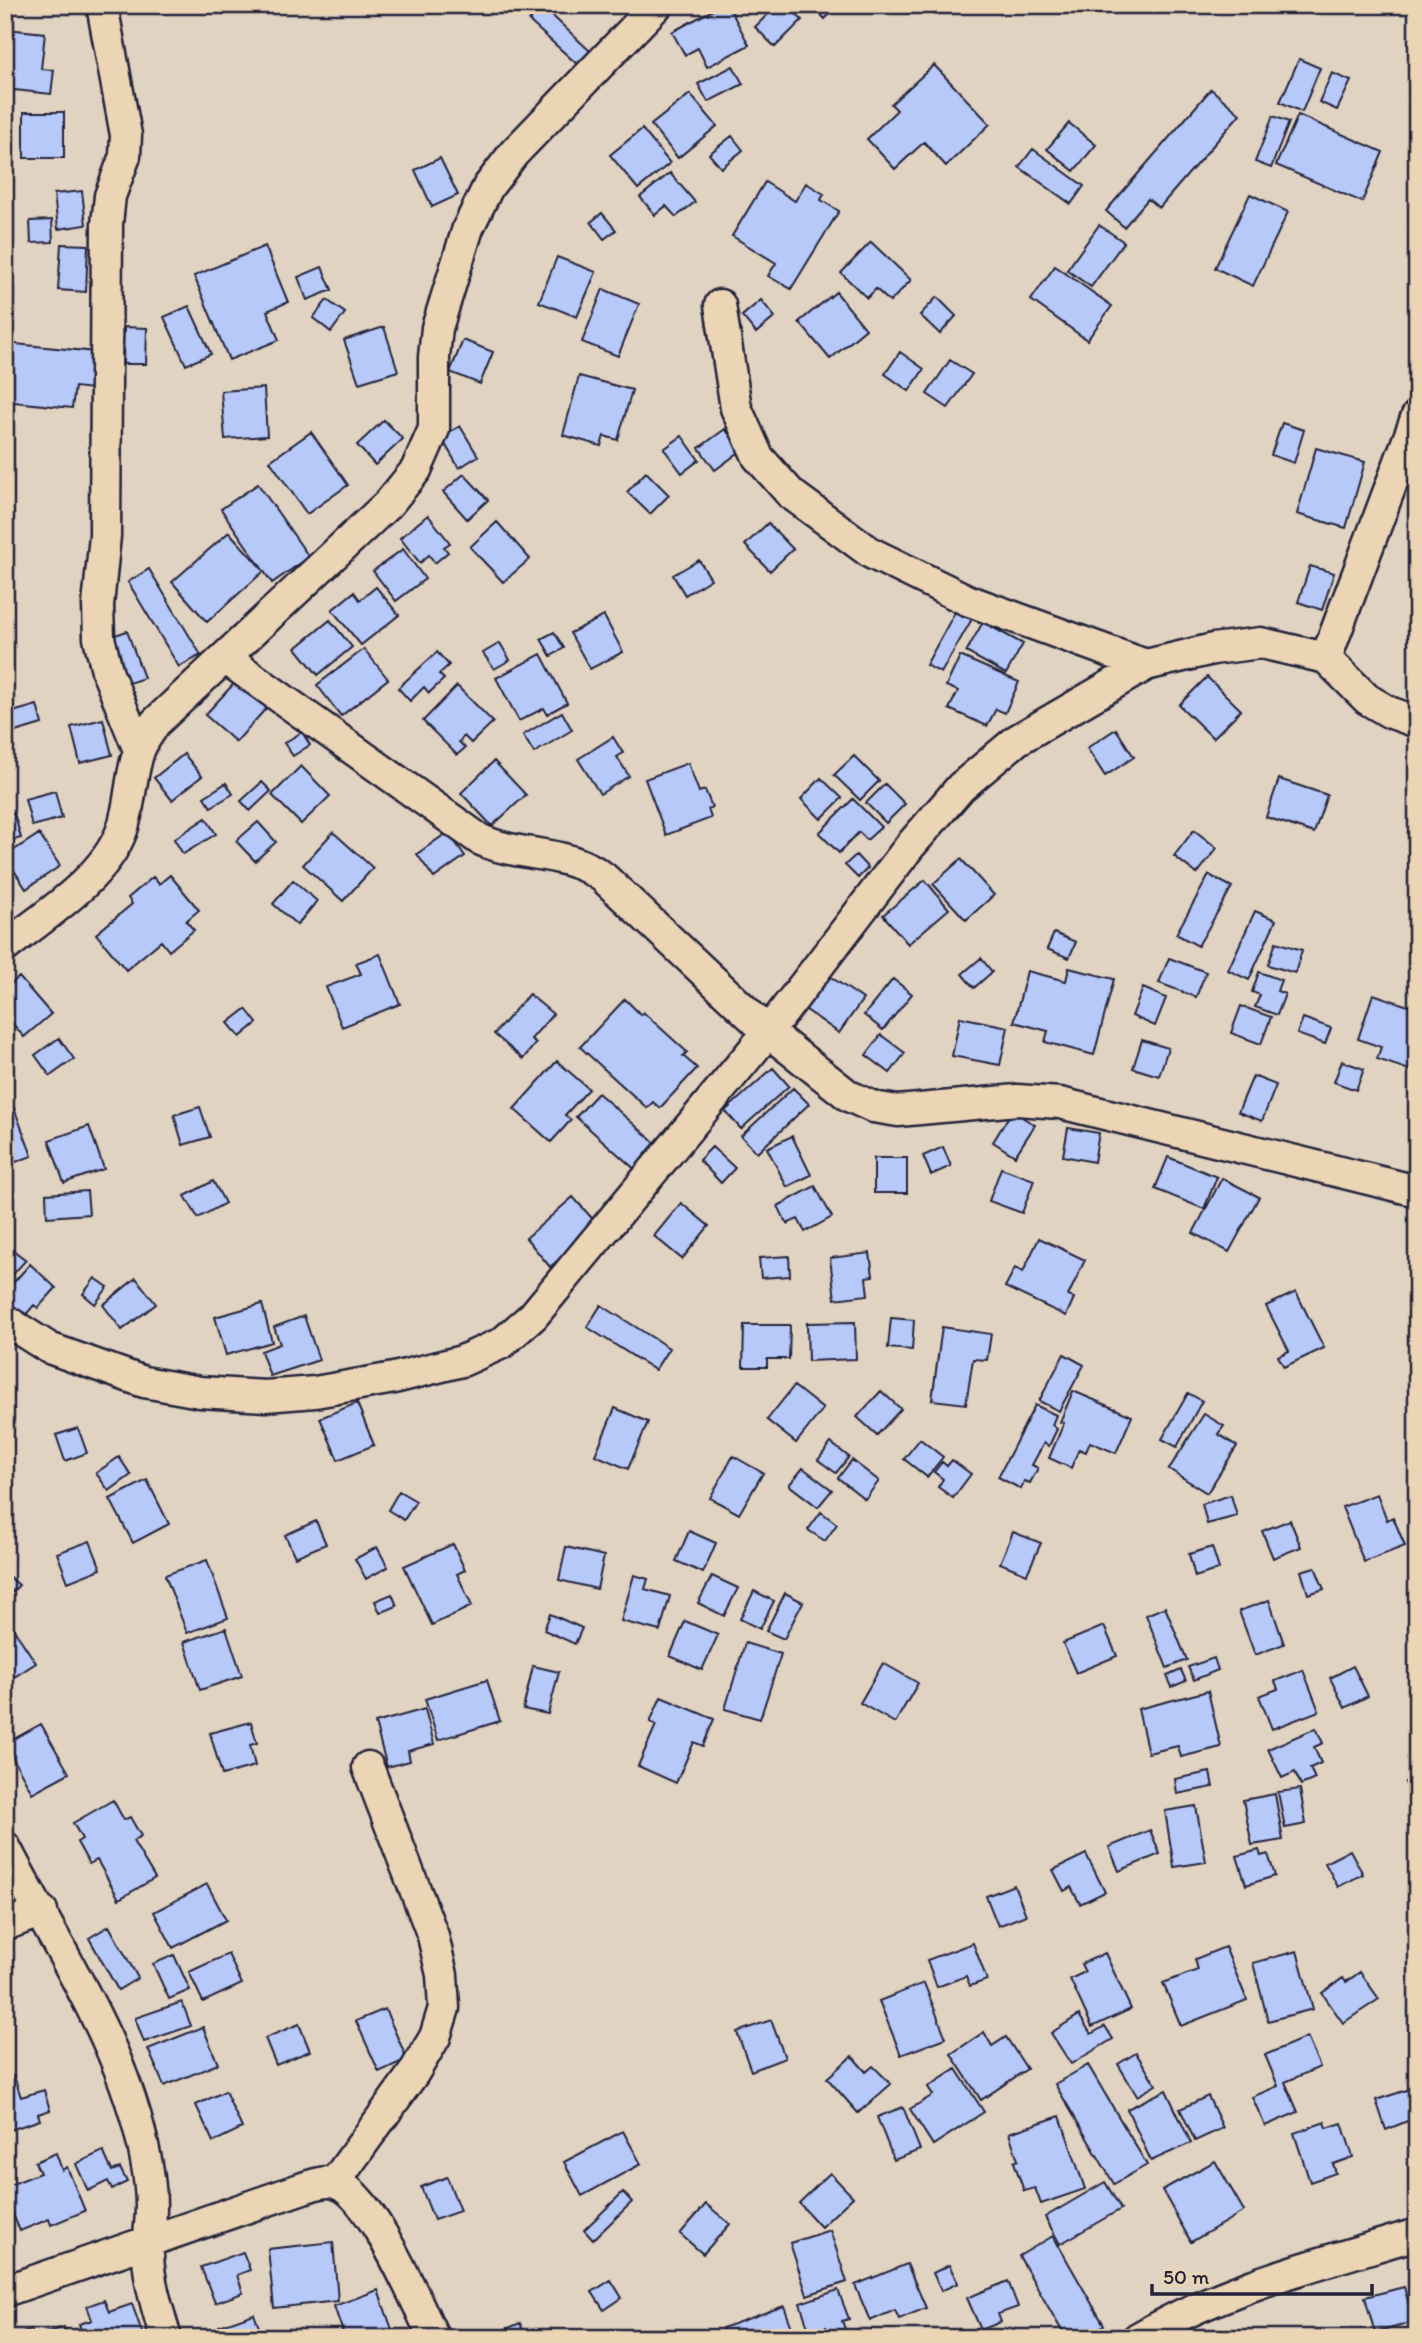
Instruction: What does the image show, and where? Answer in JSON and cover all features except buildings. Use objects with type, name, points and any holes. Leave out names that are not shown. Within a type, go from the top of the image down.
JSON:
[{"type":"street","points":[[102,5],[126,135],[125,156],[110,196],[107,224],[105,536],[98,605],[99,638],[108,674],[139,750]]},
{"type":"street","points":[[5,947],[93,876],[110,853],[121,832],[131,797],[139,750],[155,723],[390,503],[416,470],[434,429],[433,357],[437,328],[468,228],[488,187],[514,153],[657,5]]},
{"type":"street","points":[[720,305],[736,408],[758,457],[791,494],[871,553],[967,600],[1146,665]]},
{"type":"street","points":[[1325,658],[1417,416]]},
{"type":"street","points":[[5,1320],[49,1348],[144,1382],[200,1392],[265,1396],[315,1392],[394,1378],[462,1361],[502,1343],[533,1316],[768,1032],[910,846],[961,786],[1017,740],[1146,665],[1213,649],[1261,643],[1325,658],[1367,698],[1389,712],[1417,722]]},
{"type":"street","points":[[225,658],[479,839],[496,848],[572,862],[603,877],[768,1032],[849,1096],[873,1107],[898,1111],[1017,1100],[1060,1103],[1417,1191]]},
{"type":"street","points":[[335,2182],[419,2065],[435,2037],[444,2008],[442,1975],[433,1936],[368,1767]]},
{"type":"street","points":[[5,1847],[97,2017],[117,2061],[130,2099],[146,2160],[151,2207],[148,2242],[151,2279],[166,2338]]},
{"type":"street","points":[[5,1925],[42,1911]]},
{"type":"street","points":[[5,2291],[303,2188],[323,2182],[335,2182],[359,2199],[378,2227],[433,2338]]},
{"type":"street","points":[[1138,2338],[1178,2314],[1249,2286],[1417,2234]]}]
